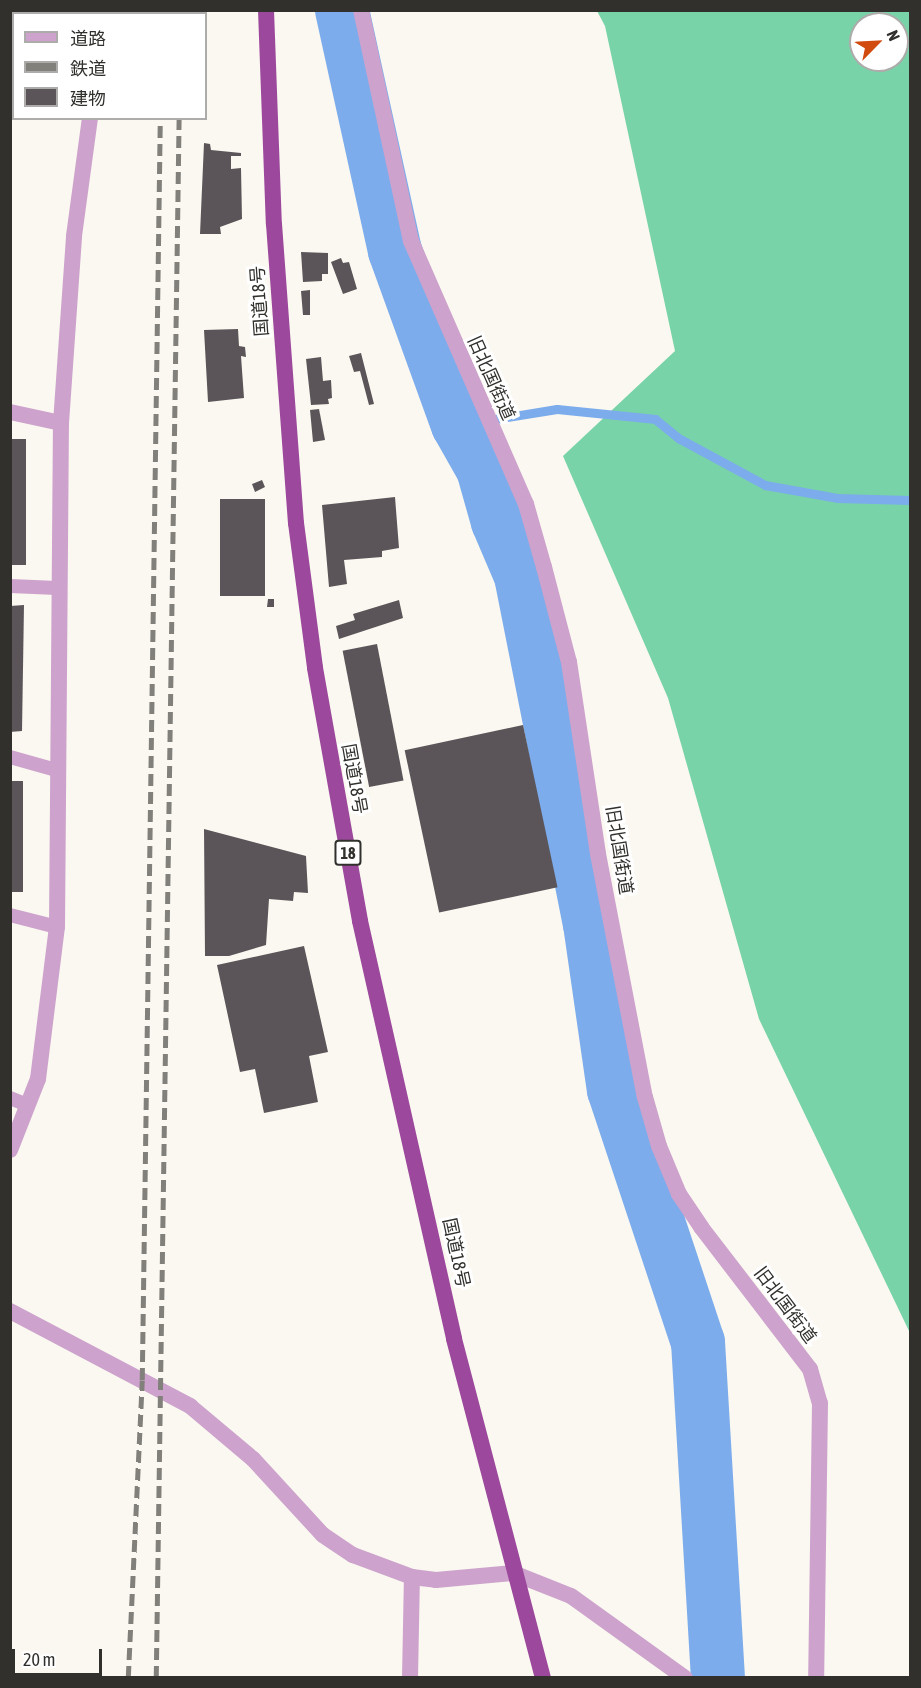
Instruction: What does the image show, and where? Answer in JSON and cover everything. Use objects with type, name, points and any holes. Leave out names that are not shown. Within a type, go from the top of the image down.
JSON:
[{"type":"highway","name":"国道18号","points":[[266,10],[274,224],[294,499],[315,668],[360,921],[454,1339],[513,1573],[543,1677]]},
{"type":"street","name":"旧北国街道","points":[[361,10],[411,242],[526,504],[569,662],[598,854],[645,1097],[659,1146],[680,1194],[701,1227],[810,1370],[820,1403],[816,1677]]},
{"type":"street","points":[[10,1150],[38,1078],[57,927],[57,588],[61,423],[74,236],[90,120]]},
{"type":"street","points":[[10,412],[61,423]]},
{"type":"street","points":[[10,1311],[190,1406],[244,1452],[323,1535],[353,1555],[412,1577],[436,1580],[513,1573],[571,1596],[685,1677]]},
{"type":"street","points":[[410,1677],[412,1577]]},
{"type":"lane","points":[[10,586],[57,588]]},
{"type":"lane","points":[[10,757],[56,770]]},
{"type":"lane","points":[[10,915],[57,927]]},
{"type":"lane","points":[[10,1098],[27,1105]]},
{"type":"green space","points":[[597,11],[910,11],[910,1333],[759,1019],[668,698],[563,456],[675,351],[605,26]]},
{"type":"building","points":[[204,143],[210,144],[211,150],[241,153],[241,156],[231,156],[231,169],[241,168],[242,219],[220,227],[221,234],[200,234]]},
{"type":"building","points":[[301,252],[328,253],[328,274],[322,274],[322,281],[303,282]]},
{"type":"building","points":[[341,258],[343,263],[349,262],[357,289],[343,294],[331,262]]},
{"type":"building","points":[[310,290],[310,315],[303,315],[301,291]]},
{"type":"building","points":[[238,329],[239,346],[245,347],[246,357],[241,356],[244,398],[208,402],[204,330]]},
{"type":"building","points":[[361,353],[374,404],[369,405],[360,371],[354,372],[349,356]]},
{"type":"building","points":[[321,357],[323,381],[331,380],[332,398],[328,399],[329,404],[311,405],[306,359]]},
{"type":"building","points":[[319,409],[325,440],[313,442],[310,410]]},
{"type":"building","points":[[10,439],[26,439],[26,565],[10,565]]},
{"type":"building","points":[[262,480],[265,487],[255,492],[252,484]]},
{"type":"building","points":[[395,497],[399,548],[382,551],[382,557],[344,560],[347,584],[329,587],[322,505]]},
{"type":"building","points":[[220,499],[265,499],[265,596],[220,596]]},
{"type":"building","points":[[268,599],[274,599],[274,607],[267,607]]},
{"type":"building","points":[[399,600],[403,618],[339,639],[336,626],[355,620],[353,614]]},
{"type":"building","points":[[24,605],[22,731],[10,732],[10,606]]},
{"type":"building","points":[[377,644],[404,780],[369,787],[343,651]]},
{"type":"building","points":[[523,725],[558,887],[439,913],[405,750]]},
{"type":"building","points":[[10,781],[23,781],[23,892],[10,892]]},
{"type":"building","points":[[204,829],[306,856],[308,893],[294,892],[293,901],[269,899],[266,945],[229,956],[205,956]]},
{"type":"building","points":[[304,946],[328,1052],[309,1056],[318,1102],[264,1113],[255,1069],[240,1072],[217,965]]},
{"type":"waterway","points":[[342,10],[395,251],[458,425],[483,469],[498,522],[521,576],[590,924],[614,1090],[698,1342],[718,1678]]},
{"type":"waterway","points":[[458,425],[557,409],[655,419],[680,439],[765,485],[837,498],[910,500]]},
{"type":"railway","points":[[128,1678],[142,1380],[160,120]]},
{"type":"railway","points":[[156,1678],[179,120]]}]
